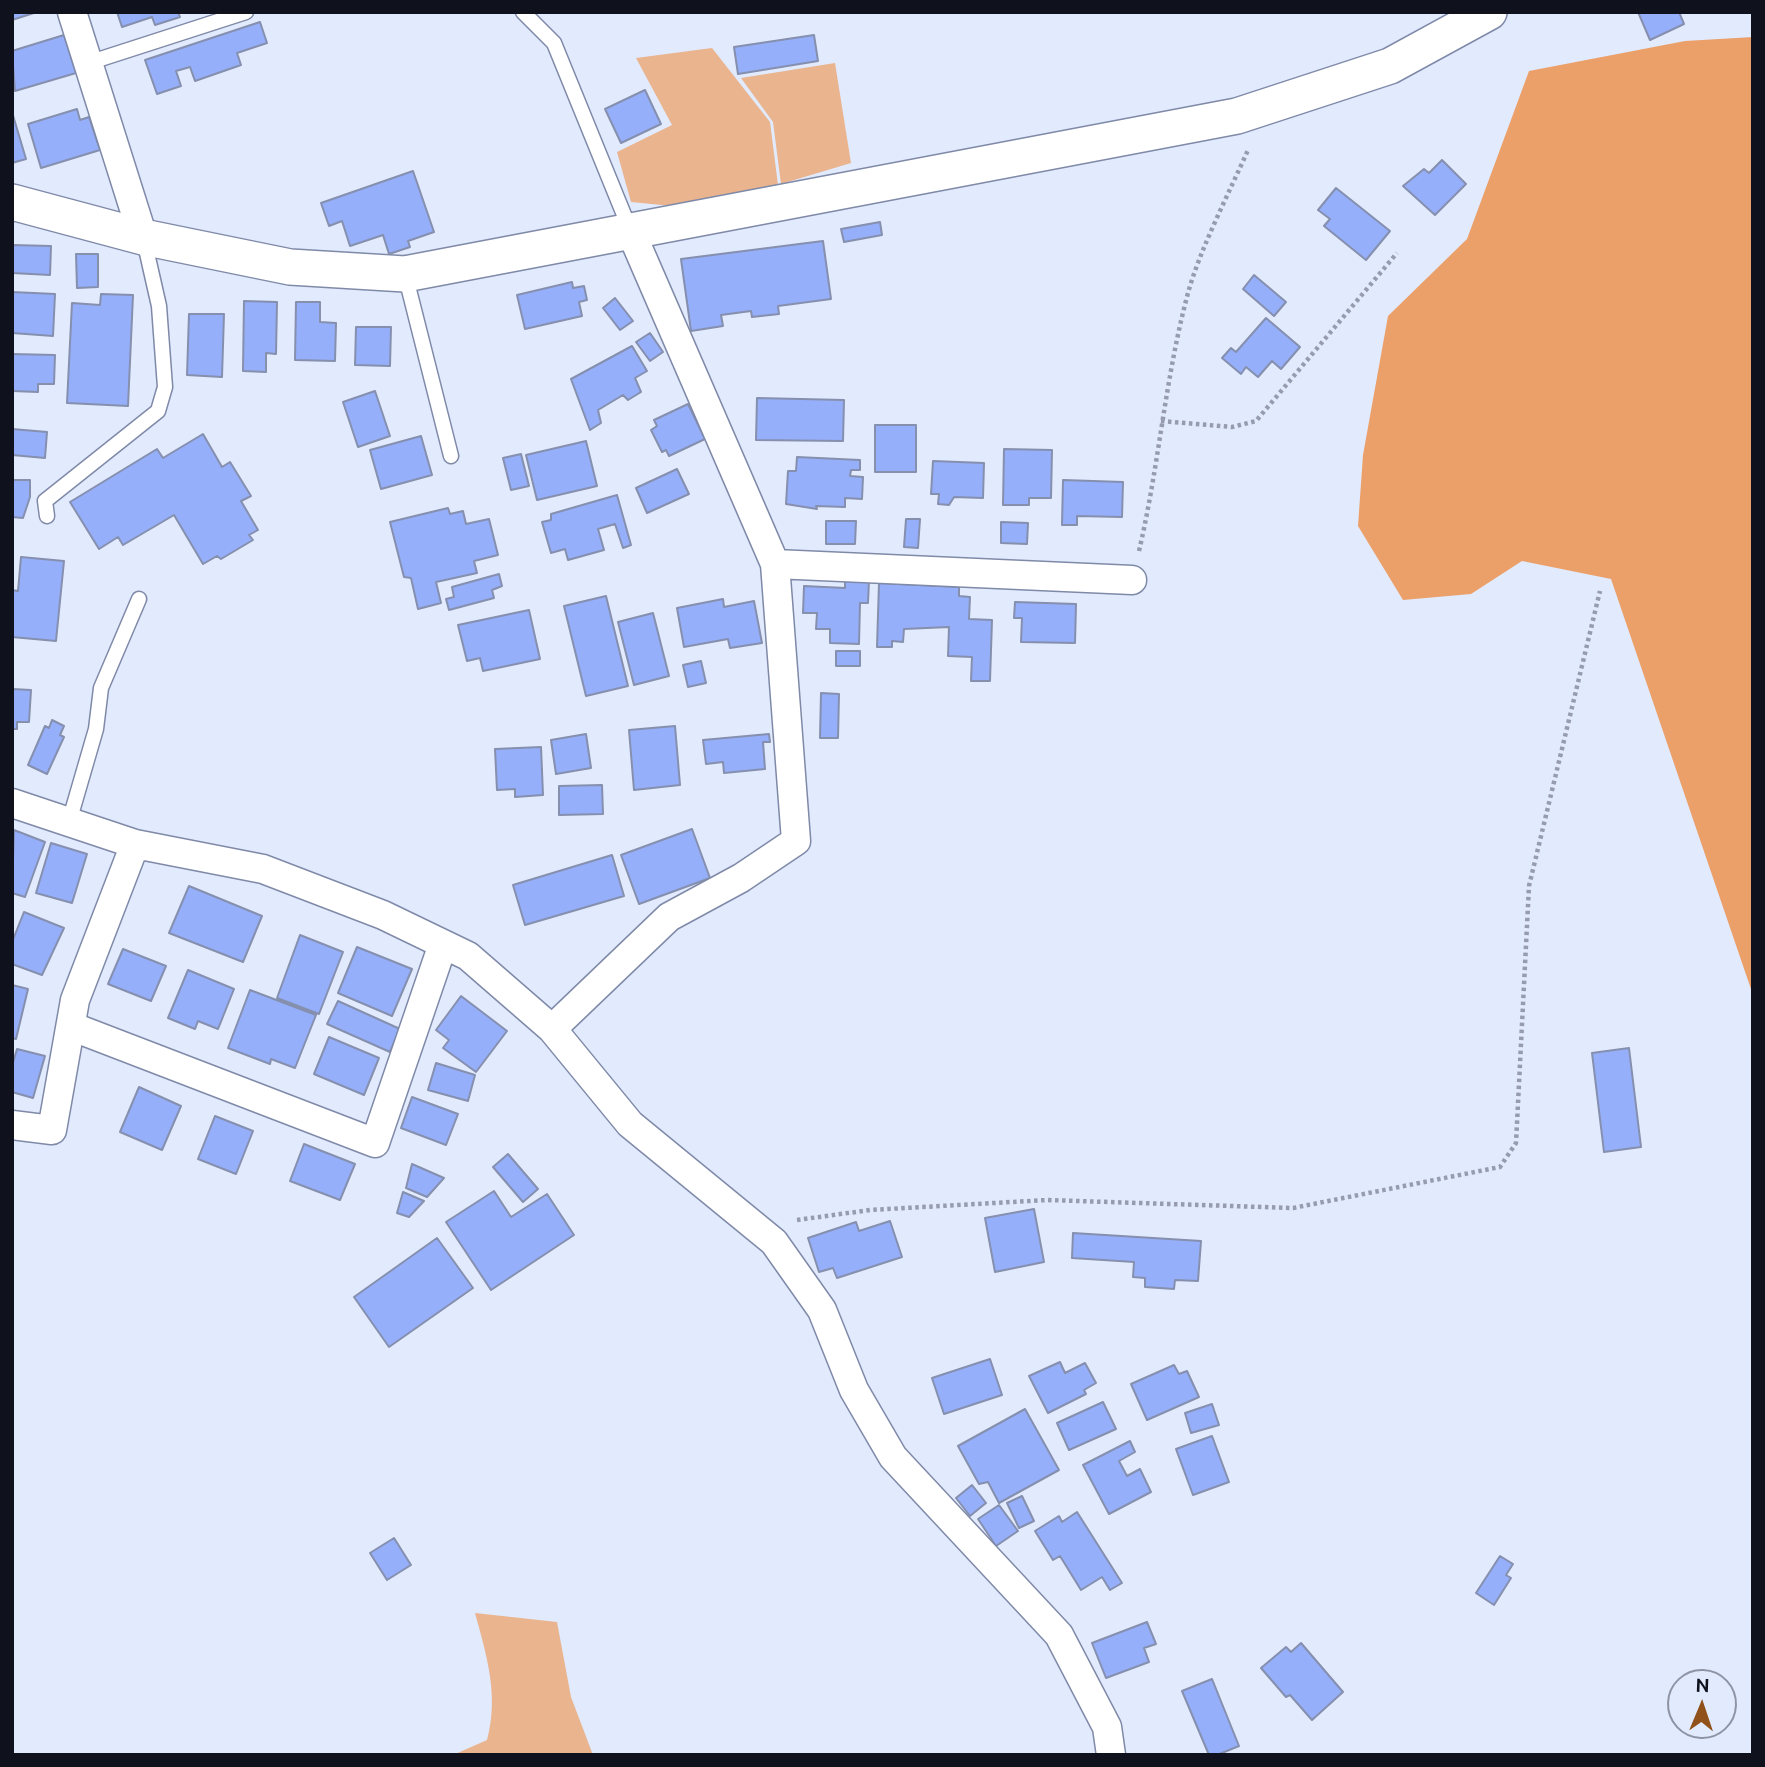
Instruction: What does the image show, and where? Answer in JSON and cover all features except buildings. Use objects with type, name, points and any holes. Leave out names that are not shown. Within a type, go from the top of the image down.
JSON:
[{"type":"street","points":[[72,12],[143,237]]},
{"type":"street","points":[[12,202],[143,237],[289,267],[405,274],[1237,116],[1390,66],[1489,12]]},
{"type":"street","points":[[552,1029],[669,917],[741,878],[796,841],[775,564],[631,232]]},
{"type":"street","points":[[775,564],[1132,580]]},
{"type":"street","points":[[12,803],[135,844],[263,869],[383,915],[468,956],[552,1029],[630,1124],[774,1242],[822,1310],[854,1390],[893,1457],[1059,1635],[1107,1727],[1110,1752]]},
{"type":"street","points":[[12,1125],[52,1130],[73,1027],[75,1000],[135,844]]},
{"type":"street","points":[[73,1027],[375,1143],[443,944]]},
{"type":"lane","points":[[88,64],[246,12]]},
{"type":"lane","points":[[523,12],[554,43],[631,232]]},
{"type":"lane","points":[[47,516],[45,501],[158,411],[165,387],[159,306],[143,237]]},
{"type":"lane","points":[[405,274],[451,456]]},
{"type":"lane","points":[[69,822],[96,729],[101,688],[139,599]]},
{"type":"path","points":[[1132,580],[1149,507],[1161,421],[1189,290],[1266,107]]},
{"type":"path","points":[[1161,421],[1232,427],[1256,421],[1397,253]]},
{"type":"path","points":[[755,1226],[870,1210],[1047,1200],[1293,1208],[1500,1167],[1516,1143],[1529,886],[1600,591]]},
{"type":"shaded area","points":[[1753,37],[1753,995],[1611,579],[1522,561],[1471,594],[1403,600],[1358,526],[1363,455],[1388,316],[1467,239],[1529,71],[1685,41]]},
{"type":"shaded area","points":[[712,48],[770,122],[778,185],[682,207],[631,202],[617,152],[672,125],[636,58]]},
{"type":"shaded area","points":[[835,63],[851,163],[781,184],[773,122],[741,78]]},
{"type":"shaded area","points":[[475,1613],[557,1622],[571,1697],[593,1755],[453,1755],[487,1740],[490,1723],[490,1676]]}]
